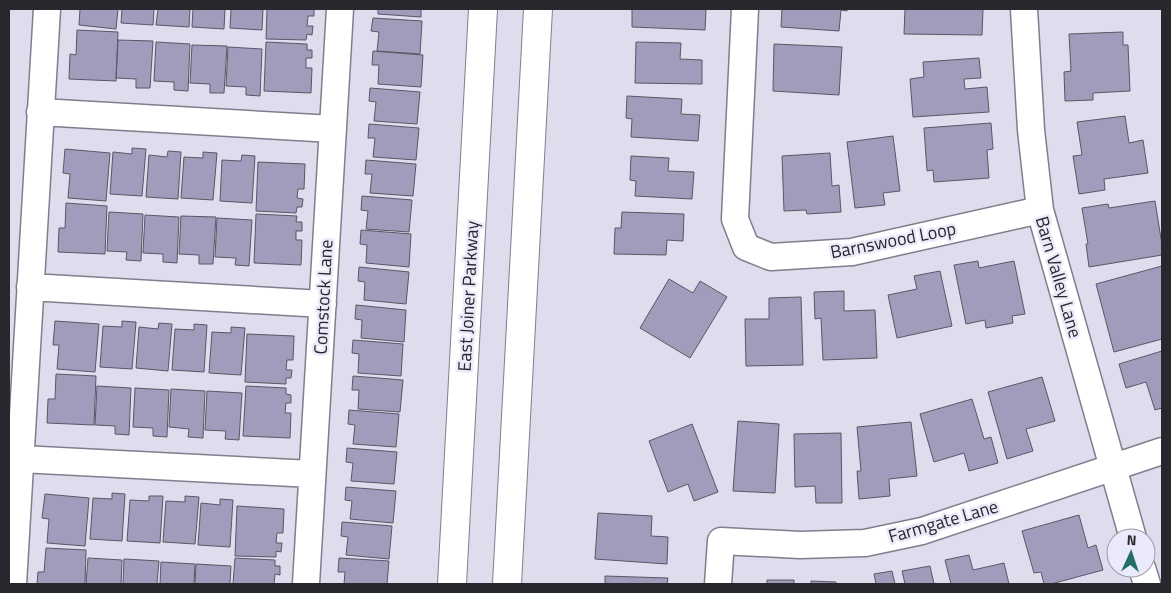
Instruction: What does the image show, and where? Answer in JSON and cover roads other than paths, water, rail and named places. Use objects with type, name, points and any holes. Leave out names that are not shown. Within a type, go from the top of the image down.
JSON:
[{"type":"main road","name":"East Joiner Parkway","points":[[452,584],[483,9]]},
{"type":"main road","points":[[507,584],[538,9]]},
{"type":"street","points":[[13,584],[47,9]]},
{"type":"street","name":"Comstock Lane","points":[[306,584],[340,9]]},
{"type":"street","name":"Barnswood Loop","points":[[745,9],[735,219],[746,247],[771,257],[852,252],[1040,210]]},
{"type":"street","name":"Barn Valley Lane","points":[[1024,9],[1030,130],[1040,210],[1130,528]]},
{"type":"street","points":[[40,112],[333,129]]},
{"type":"street","points":[[30,287],[323,304]]},
{"type":"street","points":[[1113,468],[1162,451]]},
{"type":"street","points":[[20,458],[312,474]]},
{"type":"street","name":"Farmgate Lane","points":[[718,584],[721,541],[800,545],[865,543],[922,531],[1113,468]]}]
